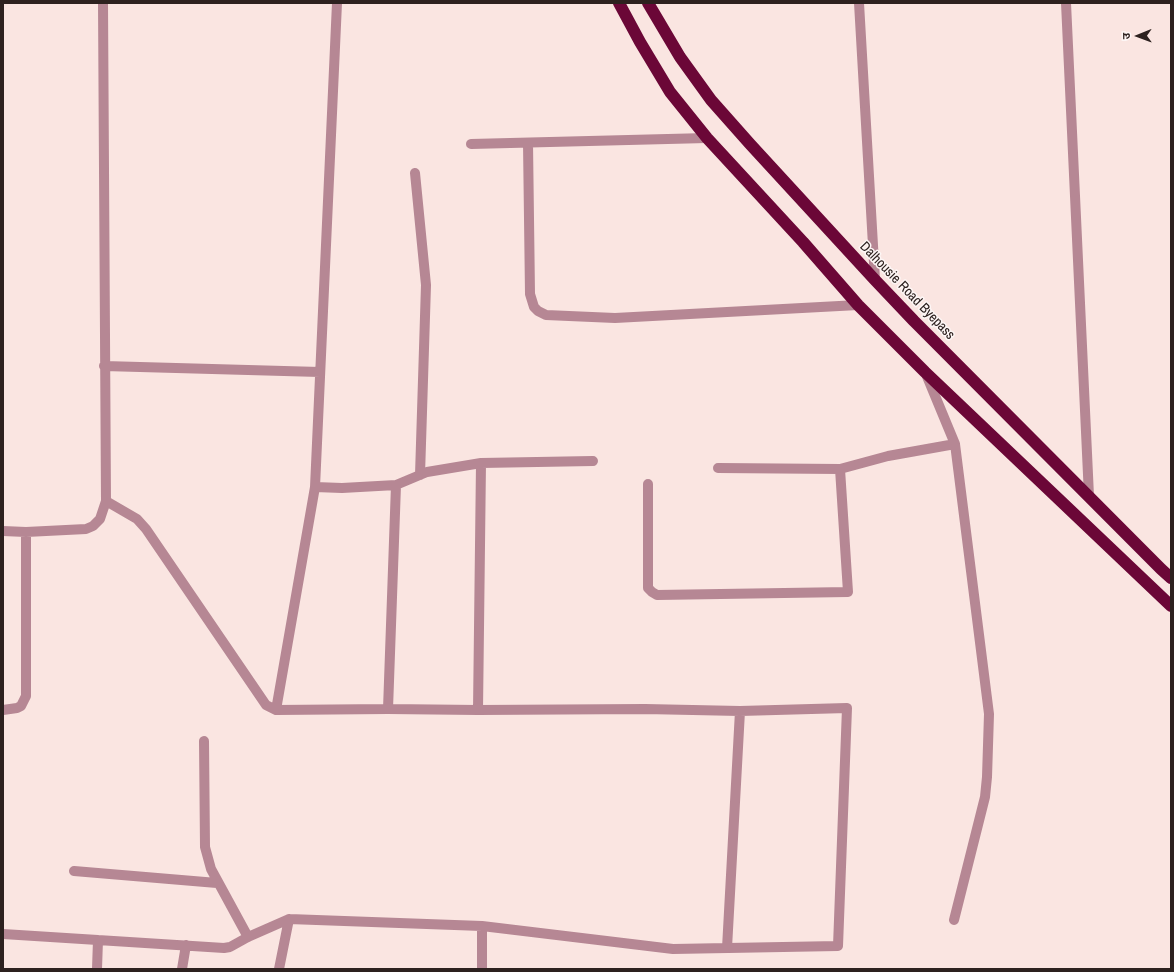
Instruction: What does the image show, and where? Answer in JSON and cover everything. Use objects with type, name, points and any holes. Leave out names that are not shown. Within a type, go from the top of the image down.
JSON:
[{"type":"highway","points":[[619,3],[670,92],[707,138],[803,242],[858,305],[925,372],[1171,606]]},
{"type":"highway","name":"Dalhousie Road Byepass","points":[[648,3],[680,57],[711,100],[875,280],[947,354],[1166,571],[1171,578]]},
{"type":"street","points":[[3,531],[26,532],[86,529],[93,526],[100,519],[106,501],[103,3]]},
{"type":"street","points":[[276,710],[315,487],[337,3]]},
{"type":"street","points":[[858,3],[875,280]]},
{"type":"street","points":[[1066,3],[1089,496]]},
{"type":"street","points":[[471,144],[707,138]]},
{"type":"street","points":[[528,143],[530,294],[534,307],[546,315],[615,318],[858,305]]},
{"type":"street","points":[[415,173],[426,285],[420,475]]},
{"type":"street","points":[[104,366],[320,372]]},
{"type":"street","points":[[925,372],[955,444],[989,714],[987,777],[984,797],[954,920]]},
{"type":"street","points":[[718,468],[840,469],[888,456],[955,444]]},
{"type":"street","points":[[315,487],[342,488],[396,485],[427,472],[480,463],[593,461]]},
{"type":"street","points":[[478,710],[480,463]]},
{"type":"street","points":[[648,484],[648,588],[657,595],[848,592],[840,469]]},
{"type":"street","points":[[388,709],[396,485]]},
{"type":"street","points":[[3,934],[224,948],[230,947],[248,937],[289,919],[482,926],[672,949],[838,946],[847,708],[740,711],[645,709],[276,710],[266,705],[146,530],[137,519],[106,501]]},
{"type":"street","points":[[3,710],[22,706],[26,696],[26,532]]},
{"type":"street","points":[[727,948],[740,711]]},
{"type":"street","points":[[204,741],[205,846],[211,869],[217,883],[248,937]]},
{"type":"street","points":[[74,871],[217,883]]},
{"type":"street","points":[[280,969],[289,919]]},
{"type":"street","points":[[482,926],[482,969]]},
{"type":"street","points":[[96,969],[98,940]]},
{"type":"street","points":[[182,969],[186,945]]}]
